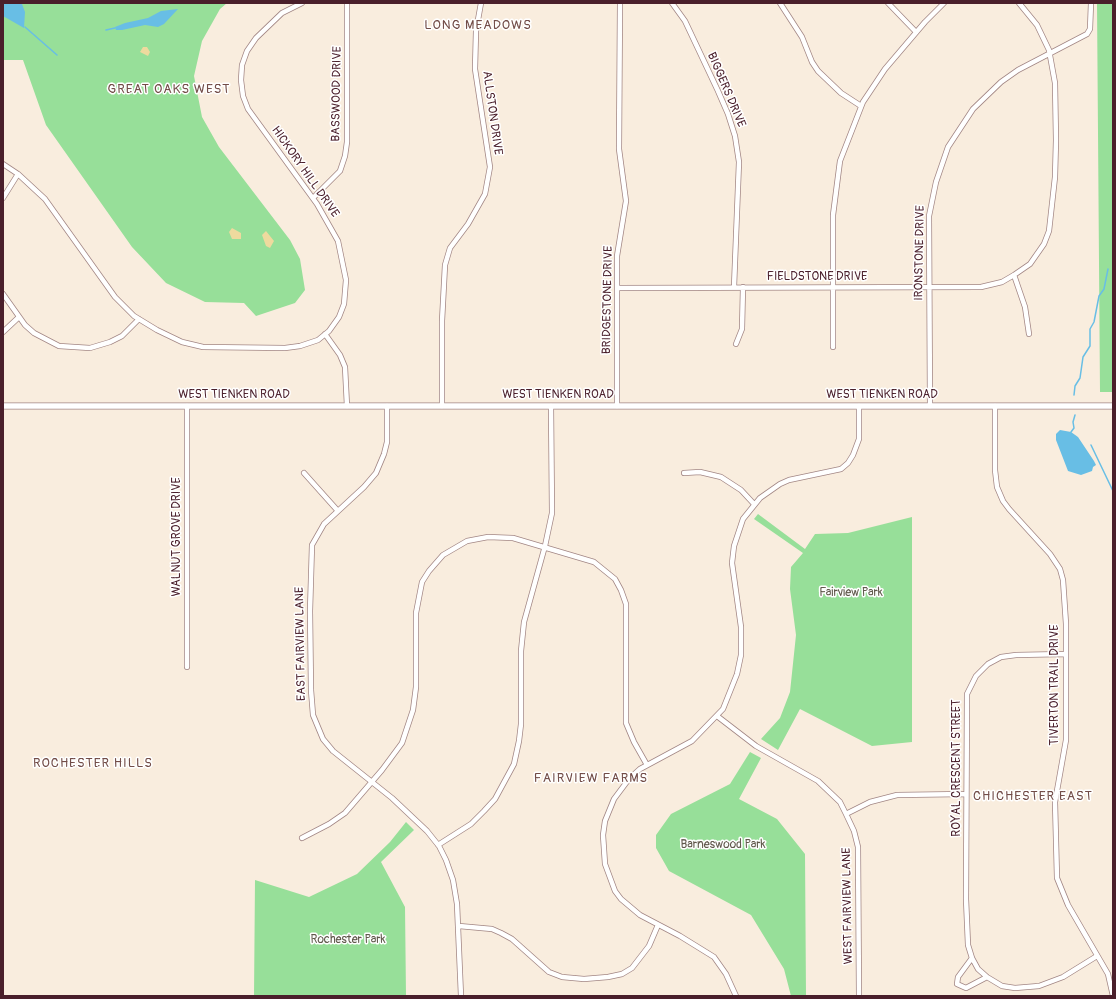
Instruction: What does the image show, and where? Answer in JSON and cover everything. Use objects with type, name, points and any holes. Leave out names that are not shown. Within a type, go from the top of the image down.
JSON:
[{"type":"street","name":"HICKORY HILL DRIVE","points":[[3,164],[18,174],[45,199],[115,297],[139,319],[169,336],[182,342],[203,347],[297,347],[318,340],[339,317],[344,304],[346,280],[338,241],[329,223],[312,198],[248,109],[243,96],[241,80],[242,65],[247,51],[256,38],[282,13],[302,3]]},
{"type":"street","name":"BASSWOOD DRIVE","points":[[312,198],[340,171],[345,156],[347,142],[347,3]]},
{"type":"street","name":"ALLSTON DRIVE","points":[[442,406],[442,322],[445,265],[450,248],[468,224],[485,194],[490,167],[475,69],[476,31],[481,3]]},
{"type":"street","name":"BRIDGESTONE DRIVE","points":[[617,406],[617,256],[626,201],[619,149],[620,3]]},
{"type":"street","name":"BIGGERS DRIVE","points":[[672,3],[685,21],[718,91],[728,114],[735,136],[739,162],[734,287]]},
{"type":"street","points":[[780,3],[802,37],[812,62],[818,71],[841,93],[861,106]]},
{"type":"street","points":[[888,3],[916,32]]},
{"type":"street","points":[[832,347],[835,190],[840,161],[861,106],[885,69],[916,32],[944,3]]},
{"type":"street","name":"FIELDSTONE DRIVE","points":[[617,288],[981,287],[1002,282],[1030,264],[1044,244],[1049,230],[1055,177],[1055,83],[1054,69],[1050,54],[1040,30],[1019,3]]},
{"type":"street","name":"IRONSTONE DRIVE","points":[[930,406],[929,216],[932,200],[948,147],[973,109],[1001,82],[1018,70],[1087,34],[1090,29],[1091,3]]},
{"type":"street","points":[[3,198],[18,174]]},
{"type":"street","points":[[1014,275],[1025,307],[1029,334]]},
{"type":"street","points":[[736,344],[742,329],[743,287]]},
{"type":"street","points":[[3,294],[19,317],[34,333],[46,341],[59,346],[90,348],[110,342],[122,336],[139,319]]},
{"type":"street","points":[[3,332],[19,317]]},
{"type":"street","points":[[325,334],[340,355],[345,367],[347,406]]},
{"type":"street","name":"WEST TIENKEN ROAD","points":[[3,406],[1113,406]]},
{"type":"street","name":"WALNUT GROVE DRIVE","points":[[187,406],[187,667]]},
{"type":"street","name":"EAST FAIRVIEW LANE","points":[[387,406],[386,442],[384,454],[376,473],[364,487],[324,524],[312,545],[310,690],[313,715],[323,739],[333,751],[392,798],[427,831],[438,845],[446,860],[453,880],[459,926],[461,996]]},
{"type":"street","points":[[438,845],[471,824],[484,811],[495,799],[514,764],[521,724],[521,651],[524,622],[545,548],[552,513],[551,406]]},
{"type":"street","points":[[736,996],[726,974],[714,957],[640,915],[621,899],[608,876],[603,835],[605,821],[614,799],[629,779],[647,765],[692,741],[718,716],[730,696],[738,674],[741,627],[732,563],[734,546],[743,519],[754,504],[768,492],[789,480],[841,470],[853,455],[859,439],[859,406]]},
{"type":"street","name":"TIVERTON TRAIL DRIVE","points":[[994,406],[995,470],[997,487],[1003,501],[1009,509],[1050,554],[1060,569],[1065,601],[1066,740],[1055,802],[1057,872],[1063,895],[1108,974],[1113,996]]},
{"type":"street","points":[[684,473],[700,472],[721,477],[742,490],[754,504]]},
{"type":"street","points":[[304,473],[338,511]]},
{"type":"street","points":[[302,838],[337,819],[355,803],[402,743],[409,727],[416,686],[416,613],[422,582],[429,570],[443,555],[467,541],[499,537],[513,538],[594,562],[615,579],[626,604],[626,723],[634,742],[647,765]]},
{"type":"street","name":"ROYAL CRESCENT STREET","points":[[1066,654],[1016,655],[1001,657],[988,664],[976,676],[967,694],[966,899],[968,945],[972,958],[978,969],[987,977],[1002,986],[1015,988],[1039,986],[1063,977],[1097,956]]},
{"type":"street","name":"WEST FAIRVIEW LANE","points":[[718,716],[756,746],[818,781],[840,802],[854,831],[858,846],[859,996]]},
{"type":"street","points":[[846,814],[870,802],[897,795],[966,794]]},
{"type":"street","points":[[459,926],[492,929],[512,939],[549,972],[562,977],[584,979],[622,974],[632,968],[649,946],[658,925]]},
{"type":"street","points":[[972,958],[958,976],[957,984],[966,988],[987,977]]},
{"type":"green space","points":[[3,3],[227,3],[220,9],[202,41],[194,76],[202,117],[219,147],[290,240],[300,259],[305,290],[295,303],[256,316],[244,303],[205,302],[166,283],[132,247],[46,125],[23,60],[3,60]]},
{"type":"green space","points":[[1097,3],[1113,3],[1113,392],[1100,392]]},
{"type":"green space","name":"Fairview Park","points":[[758,514],[805,549],[815,534],[848,533],[912,517],[912,742],[872,746],[800,709],[778,750],[761,739],[780,718],[790,692],[796,635],[790,589],[791,567],[803,553],[754,519]]},
{"type":"green space","name":"Barneswood Park","points":[[750,752],[761,758],[739,799],[777,819],[805,854],[806,996],[791,996],[784,969],[751,915],[669,871],[656,848],[656,835],[671,814],[730,784]]},
{"type":"green space","name":"Rochester Park","points":[[406,822],[414,830],[381,862],[405,907],[406,996],[254,996],[255,880],[309,897],[357,874],[390,842]]},
{"type":"sand","points":[[143,47],[147,47],[150,52],[148,56],[140,52]]},
{"type":"sand","points":[[232,228],[241,233],[241,239],[232,239],[229,232]]},
{"type":"sand","points":[[266,231],[274,241],[270,248],[266,246],[262,235]]},
{"type":"water","points":[[3,3],[22,4],[25,12],[24,28],[3,16]]},
{"type":"water","points":[[178,9],[164,24],[158,27],[145,25],[116,30],[115,27],[125,23],[148,18],[161,11]]},
{"type":"water","points":[[1060,430],[1071,432],[1078,437],[1096,465],[1093,467],[1092,471],[1081,475],[1068,471],[1056,440],[1056,434]]},
{"type":"waterway","points":[[25,27],[57,55]]},
{"type":"waterway","points":[[106,30],[115,28]]},
{"type":"waterway","points":[[1074,395],[1075,386],[1080,378],[1083,357],[1090,346],[1090,329],[1094,322],[1099,296],[1104,289],[1108,269]]},
{"type":"waterway","points":[[1071,432],[1074,428],[1073,422],[1075,415]]},
{"type":"waterway","points":[[1091,445],[1113,491]]},
{"type":"district","name":"LONG MEADOWS","points":[[478,26]]},
{"type":"district","name":"GREAT OAKS WEST","points":[[169,90]]},
{"type":"district","name":"ROCHESTER HILLS","points":[[93,764]]},
{"type":"district","name":"FAIRVIEW FARMS","points":[[591,779]]},
{"type":"district","name":"CHICHESTER EAST","points":[[1033,797]]}]
